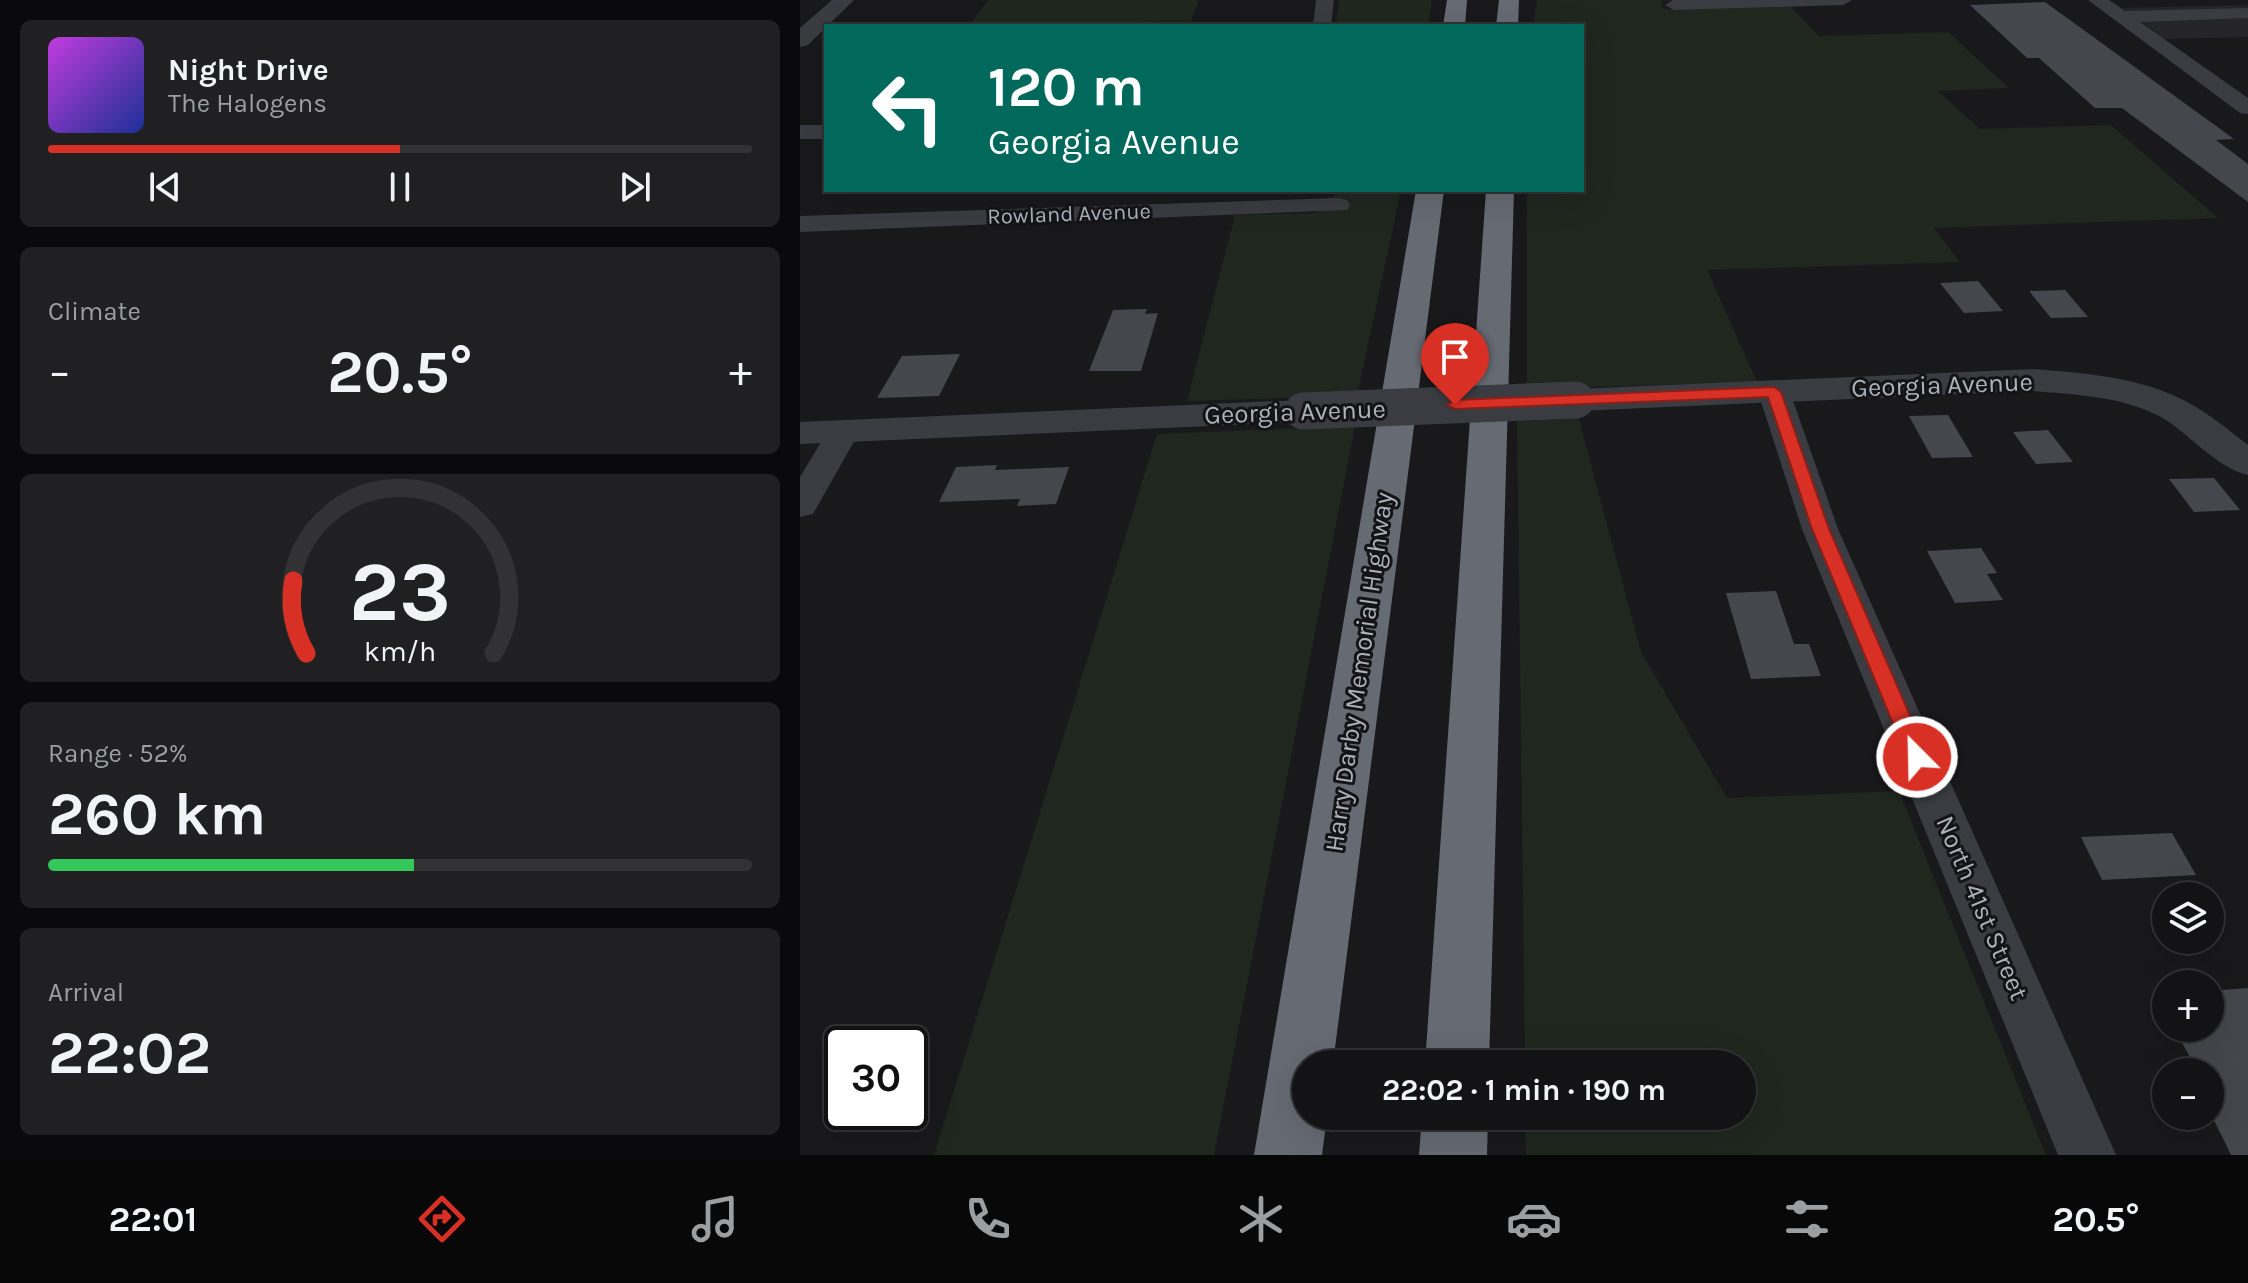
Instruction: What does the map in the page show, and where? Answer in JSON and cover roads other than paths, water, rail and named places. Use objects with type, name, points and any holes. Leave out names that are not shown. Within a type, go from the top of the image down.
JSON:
[{"type":"highway","points":[[1454,24],[1457,0]]},
{"type":"highway","name":"Harry Darby Memorial Highway","points":[[1288,1155],[1430,192]]},
{"type":"highway","points":[[1458,1050],[1500,192]]},
{"type":"highway","points":[[1453,1155],[1454,1130]]},
{"type":"street","points":[[800,40],[844,0]]},
{"type":"street","points":[[1322,24],[1325,0]]},
{"type":"street","points":[[1674,5],[1843,0]]},
{"type":"street","points":[[2097,0],[2248,108]]},
{"type":"street","points":[[2121,17],[2248,13]]},
{"type":"street","points":[[800,132],[824,132]]},
{"type":"street","name":"Rowland Avenue","points":[[800,224],[1338,205]]},
{"type":"street","name":"Georgia Avenue","points":[[800,433],[2034,380],[2124,390],[2164,404],[2248,463]]},
{"type":"street","name":"North 41st Street","points":[[1774,392],[1820,529],[2087,1155]]},
{"type":"street","points":[[800,506],[844,431]]}]
